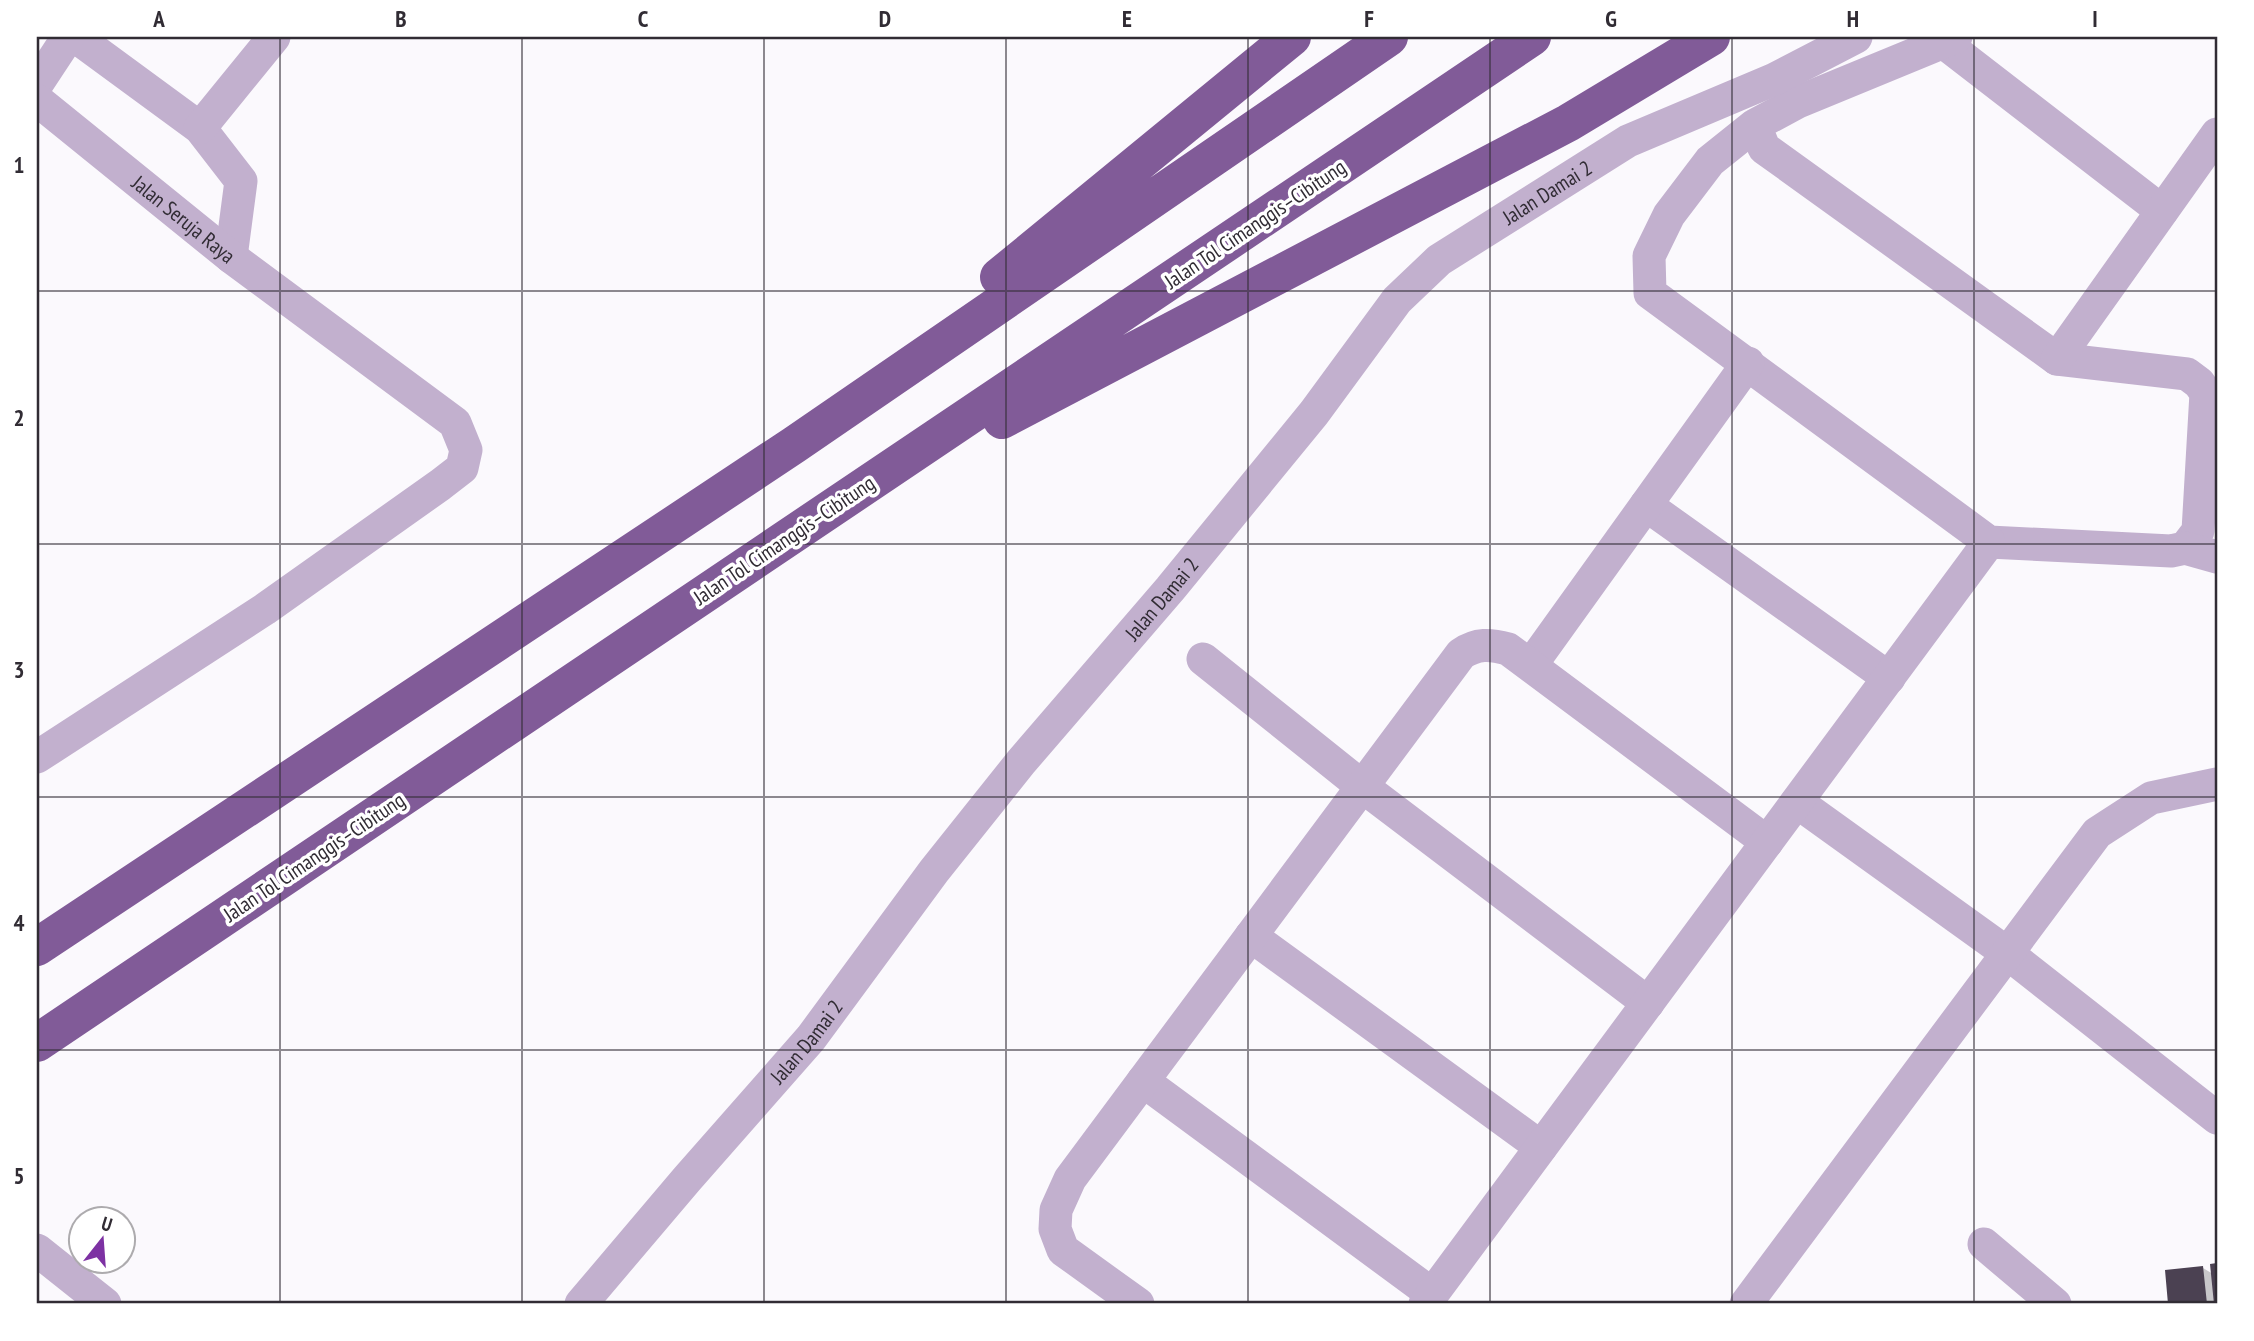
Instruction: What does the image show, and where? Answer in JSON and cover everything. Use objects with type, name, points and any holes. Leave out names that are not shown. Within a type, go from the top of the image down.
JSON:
[{"type":"highway","points":[[794,444],[1292,37]]},
{"type":"highway","points":[[37,947],[794,444],[1389,37]]},
{"type":"highway","name":"Jalan Tol Cimanggis–Cibitung","points":[[37,1043],[1532,37]]},
{"type":"highway","points":[[828,511],[1568,123],[1711,37]]},
{"type":"street","points":[[37,84],[68,37]]},
{"type":"street","name":"Jalan Seruja Raya","points":[[76,37],[200,128],[241,181],[231,257]]},
{"type":"street","points":[[200,128],[274,37]]},
{"type":"street","name":"Jalan Damai 2","points":[[581,1304],[811,1038],[943,860],[1029,752],[1170,589],[1314,413],[1397,300],[1439,260],[1628,141],[1775,79],[1856,37]]},
{"type":"street","points":[[2162,211],[1950,39],[1798,102],[1755,125],[1710,161],[1669,215],[1649,256],[1650,293],[1989,542],[2171,551],[2185,548],[2217,557]]},
{"type":"street","name":"Jalan Seruja Raya","points":[[37,100],[231,257]]},
{"type":"street","points":[[1755,125],[1764,148],[2057,359],[2187,374],[2199,383],[2206,393],[2198,531],[2185,548]]},
{"type":"street","points":[[2057,359],[2217,135]]},
{"type":"street","points":[[37,757],[265,609],[462,468],[466,450],[455,423],[231,257]]},
{"type":"street","points":[[1531,666],[1748,363]]},
{"type":"street","points":[[1646,505],[1889,678]]},
{"type":"street","points":[[1143,1081],[1429,1299],[1989,542]]},
{"type":"street","points":[[1138,1304],[1063,1250],[1055,1229],[1056,1210],[1070,1179],[1461,654],[1472,646],[1484,644],[1508,649],[1767,842]]},
{"type":"street","points":[[1203,659],[1363,787],[1648,1003]]},
{"type":"street","points":[[1746,1304],[2097,833],[2151,798],[2217,784]]},
{"type":"street","points":[[1797,802],[2007,953],[2217,1118]]},
{"type":"street","points":[[1251,936],[1541,1147]]},
{"type":"street","points":[[1984,1244],[2051,1303]]},
{"type":"street","points":[[38,1255],[105,1304]]},
{"type":"building","points":[[2217,1263],[2217,1304],[2214,1304],[2210,1264]]},
{"type":"building","points":[[2203,1266],[2207,1304],[2168,1304],[2165,1270]]}]
